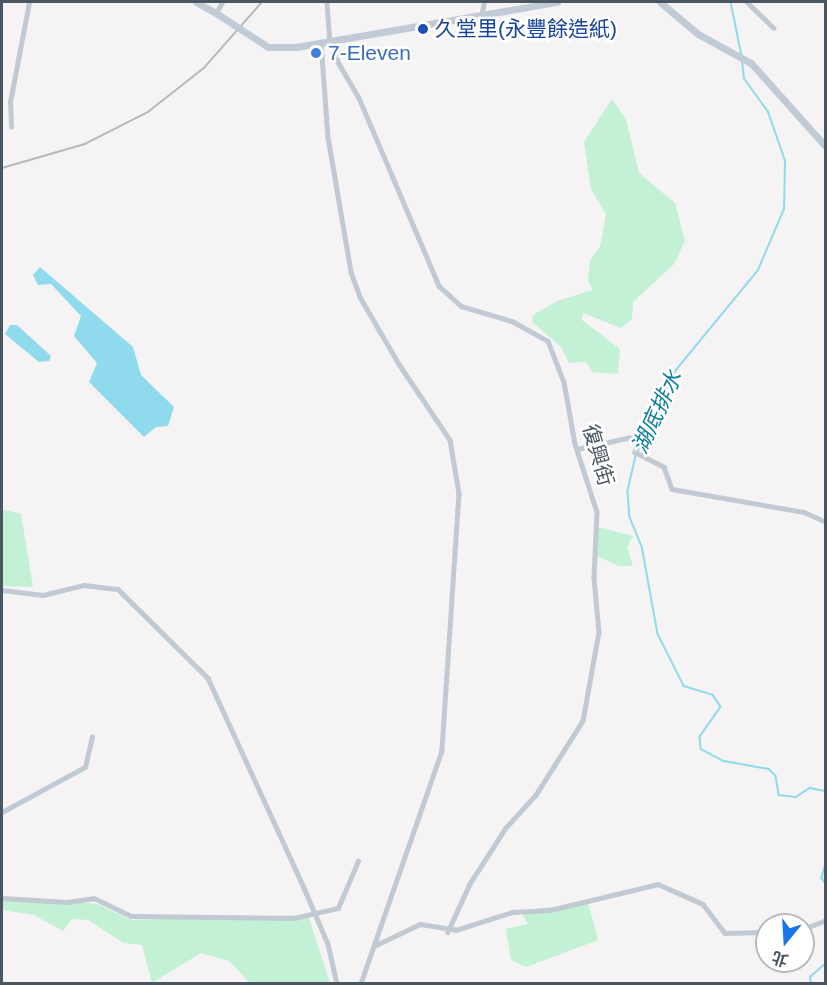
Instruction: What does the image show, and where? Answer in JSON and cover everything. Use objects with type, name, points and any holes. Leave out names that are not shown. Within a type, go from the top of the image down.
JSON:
[{"type":"street","points":[[11,127],[10,102],[29,2]]},
{"type":"street","points":[[196,2],[268,47],[296,47],[557,2]]},
{"type":"street","points":[[216,13],[222,2]]},
{"type":"street","name":"復興街","points":[[327,2],[332,41],[339,62],[409,211],[431,274],[461,306],[512,321],[548,340],[564,382],[577,449],[597,512],[594,578],[599,632],[591,694],[576,736],[536,795],[506,828],[470,884],[448,932]]},
{"type":"street","points":[[481,16],[484,2]]},
{"type":"street","points":[[660,2],[698,34],[747,60],[825,147]]},
{"type":"street","points":[[747,2],[774,28]]},
{"type":"street","points":[[321,42],[328,137],[351,272],[360,297],[399,364],[450,440],[459,493],[442,751],[361,984]]},
{"type":"street","points":[[577,449],[631,437],[639,442],[635,452],[664,467],[672,489],[804,512],[825,522]]},
{"type":"street","points":[[2,590],[43,595],[84,585],[123,593],[208,678],[314,915],[337,984]]},
{"type":"street","points":[[2,812],[86,767],[92,737]]},
{"type":"street","points":[[2,898],[62,902],[94,898],[131,916],[314,915],[338,908],[358,861]]},
{"type":"street","points":[[374,945],[420,924],[448,932],[512,912],[550,910],[658,884],[703,904],[725,933],[755,932]]},
{"type":"green space","points":[[612,99],[626,119],[639,173],[675,203],[685,241],[674,264],[633,302],[632,319],[621,328],[583,313],[582,320],[620,349],[618,374],[592,372],[586,362],[569,363],[561,347],[532,322],[533,315],[557,301],[593,290],[588,280],[590,260],[600,247],[606,214],[591,189],[584,142]]},
{"type":"green space","points":[[2,509],[21,514],[33,587],[2,586]]},
{"type":"green space","points":[[598,527],[633,536],[627,547],[633,566],[619,566],[597,556]]},
{"type":"green space","points":[[2,897],[97,904],[132,920],[308,915],[330,983],[250,983],[229,961],[201,953],[152,983],[142,945],[124,943],[88,920],[72,919],[63,931],[34,915],[2,910]]},
{"type":"green space","points":[[588,902],[598,940],[526,967],[511,960],[506,929],[528,924],[521,911]]},
{"type":"water","points":[[40,267],[133,347],[141,375],[174,407],[168,426],[156,427],[144,437],[89,382],[97,363],[74,336],[81,316],[51,284],[38,285],[33,275]]},
{"type":"water","points":[[10,325],[17,325],[51,356],[49,361],[39,362],[5,334]]},
{"type":"waterway","name":"湖底排水","points":[[731,2],[742,56]]},
{"type":"waterway","name":"湖底排水","points":[[638,451],[676,370],[758,270],[784,209],[785,161],[768,112],[744,79],[742,61]]},
{"type":"waterway","name":"湖底排水","points":[[636,456],[628,491],[630,517],[642,546],[658,634],[684,686],[713,695],[721,707],[700,737],[701,749],[724,761],[769,769],[776,776],[779,795],[796,797],[810,788],[826,791]]},
{"type":"waterway","points":[[826,863],[822,878],[826,884]]},
{"type":"waterway","points":[[811,984],[810,977],[826,963]]},
{"type":"railway","points":[[2,168],[85,144],[148,112],[204,68],[262,2]]},
{"type":"place","name":"久堂里(永豐餘造紙)","points":[[423,29]]},
{"type":"place","name":"7-Eleven","points":[[316,53]]}]
